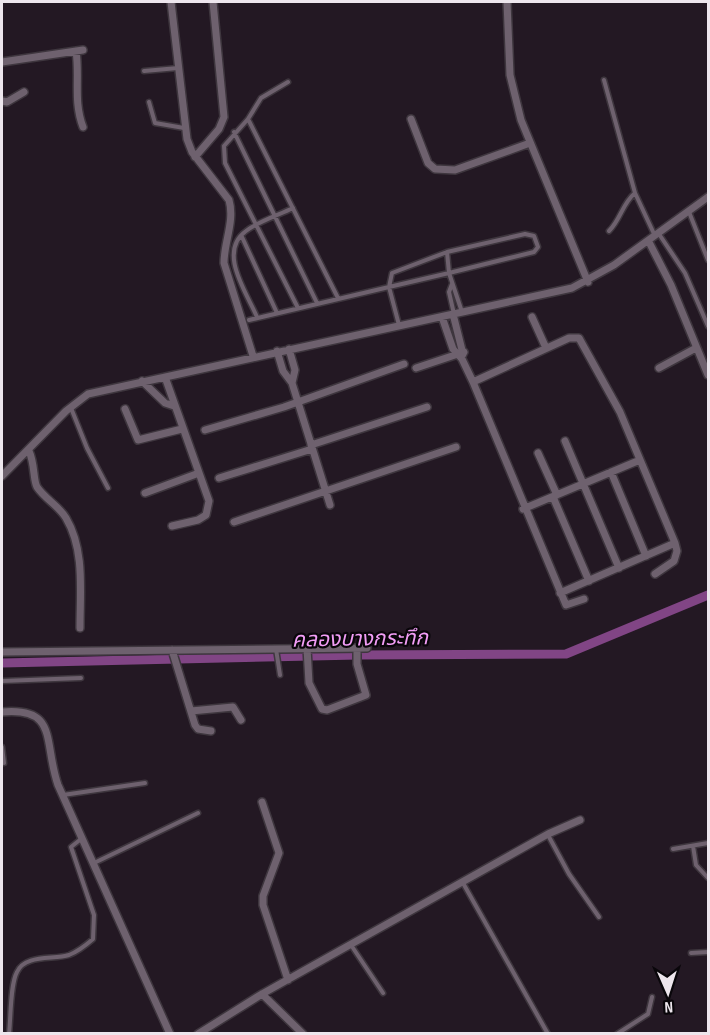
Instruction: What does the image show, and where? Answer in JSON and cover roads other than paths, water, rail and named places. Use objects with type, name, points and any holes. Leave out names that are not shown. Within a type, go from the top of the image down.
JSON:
[{"type":"street","points":[[171,2],[184,128],[195,156],[230,200],[232,209],[224,248],[224,263],[253,357]]},
{"type":"street","points":[[195,156],[219,129],[224,117],[213,2]]},
{"type":"street","points":[[507,2],[510,75],[520,120],[588,282]]},
{"type":"street","points":[[2,62],[79,50],[76,104],[82,127]]},
{"type":"street","points":[[2,101],[6,102],[24,92]]},
{"type":"street","points":[[411,119],[428,163],[435,169],[455,170],[530,143]]},
{"type":"street","points":[[2,476],[71,407],[98,390],[550,294],[588,282],[655,238],[708,197]]},
{"type":"street","points":[[655,238],[671,285],[708,375]]},
{"type":"street","points":[[456,314],[461,355]]},
{"type":"street","points":[[442,317],[473,382],[523,509],[566,605],[584,599]]},
{"type":"street","points":[[532,317],[546,348]]},
{"type":"street","points":[[473,382],[575,336],[583,341],[620,412],[675,543],[677,551],[674,561],[655,574]]},
{"type":"street","points":[[659,368],[696,348]]},
{"type":"street","points":[[289,349],[295,370],[292,383]]},
{"type":"street","points":[[277,351],[283,371],[292,383],[330,505]]},
{"type":"street","points":[[416,368],[461,355]]},
{"type":"street","points":[[205,430],[404,364]]},
{"type":"street","points":[[165,377],[209,501],[206,515],[198,520],[172,526]]},
{"type":"street","points":[[142,381],[165,403],[174,406]]},
{"type":"street","points":[[219,478],[427,407]]},
{"type":"street","points":[[125,409],[138,440],[182,429]]},
{"type":"street","points":[[565,441],[619,568]]},
{"type":"street","points":[[234,522],[456,447]]},
{"type":"street","points":[[29,451],[36,467],[38,488],[64,515],[72,530],[80,566],[80,628]]},
{"type":"street","points":[[538,453],[589,581]]},
{"type":"street","points":[[523,509],[640,460]]},
{"type":"street","points":[[611,472],[646,556]]},
{"type":"street","points":[[146,493],[199,473]]},
{"type":"street","points":[[560,592],[675,543]]},
{"type":"street","points":[[2,652],[173,654],[367,648]]},
{"type":"street","points":[[307,650],[309,683],[317,702],[322,709],[327,710],[366,695],[357,664],[357,649]]},
{"type":"street","points":[[173,654],[190,711],[198,729],[211,731]]},
{"type":"street","points":[[190,711],[232,707],[241,720]]},
{"type":"street","points":[[2,712],[22,710],[36,715],[44,723],[50,761],[62,795],[170,1034]]},
{"type":"street","points":[[262,802],[279,853],[262,896],[263,905],[288,980]]},
{"type":"street","points":[[198,1034],[262,994],[548,834],[580,820]]},
{"type":"street","points":[[262,994],[303,1034]]},
{"type":"lane","points":[[144,71],[177,68]]},
{"type":"lane","points":[[604,80],[635,193],[655,238],[686,273],[708,326]]},
{"type":"lane","points":[[288,82],[261,98],[248,119],[234,132],[225,146],[225,163],[298,308]]},
{"type":"lane","points":[[149,102],[155,123],[184,128]]},
{"type":"lane","points":[[248,119],[338,298]]},
{"type":"lane","points":[[234,132],[317,303]]},
{"type":"lane","points":[[609,231],[620,217],[625,202],[635,193]]},
{"type":"lane","points":[[257,317],[232,258],[245,231],[293,208]]},
{"type":"lane","points":[[689,212],[708,260]]},
{"type":"lane","points":[[249,320],[277,312],[298,308],[338,298],[389,287],[449,273],[534,252],[538,248],[534,236],[525,234],[447,252],[398,269],[389,278],[389,287],[399,326]]},
{"type":"lane","points":[[241,237],[277,312]]},
{"type":"lane","points":[[447,252],[452,284],[458,292],[456,314]]},
{"type":"lane","points":[[452,284],[449,292],[456,314]]},
{"type":"lane","points":[[71,407],[87,448],[108,488]]},
{"type":"lane","points":[[276,651],[280,675]]},
{"type":"lane","points":[[2,681],[81,678]]},
{"type":"lane","points":[[2,747],[4,762]]},
{"type":"lane","points":[[62,795],[145,783]]},
{"type":"lane","points":[[93,863],[198,813]]},
{"type":"lane","points":[[548,834],[568,874],[598,917]]},
{"type":"lane","points":[[9,1034],[14,980],[20,967],[33,960],[73,953],[93,939],[94,915],[71,847],[82,839]]},
{"type":"lane","points":[[673,849],[708,843]]},
{"type":"lane","points":[[693,846],[696,864],[708,878]]},
{"type":"lane","points":[[464,883],[548,1034]]},
{"type":"lane","points":[[351,945],[383,993]]},
{"type":"lane","points":[[691,953],[708,952]]},
{"type":"lane","points":[[617,1034],[648,1014],[652,997]]},
{"type":"waterway","name":"คลองบางกระทึก","points":[[2,663],[358,655],[566,654],[708,595]]}]
